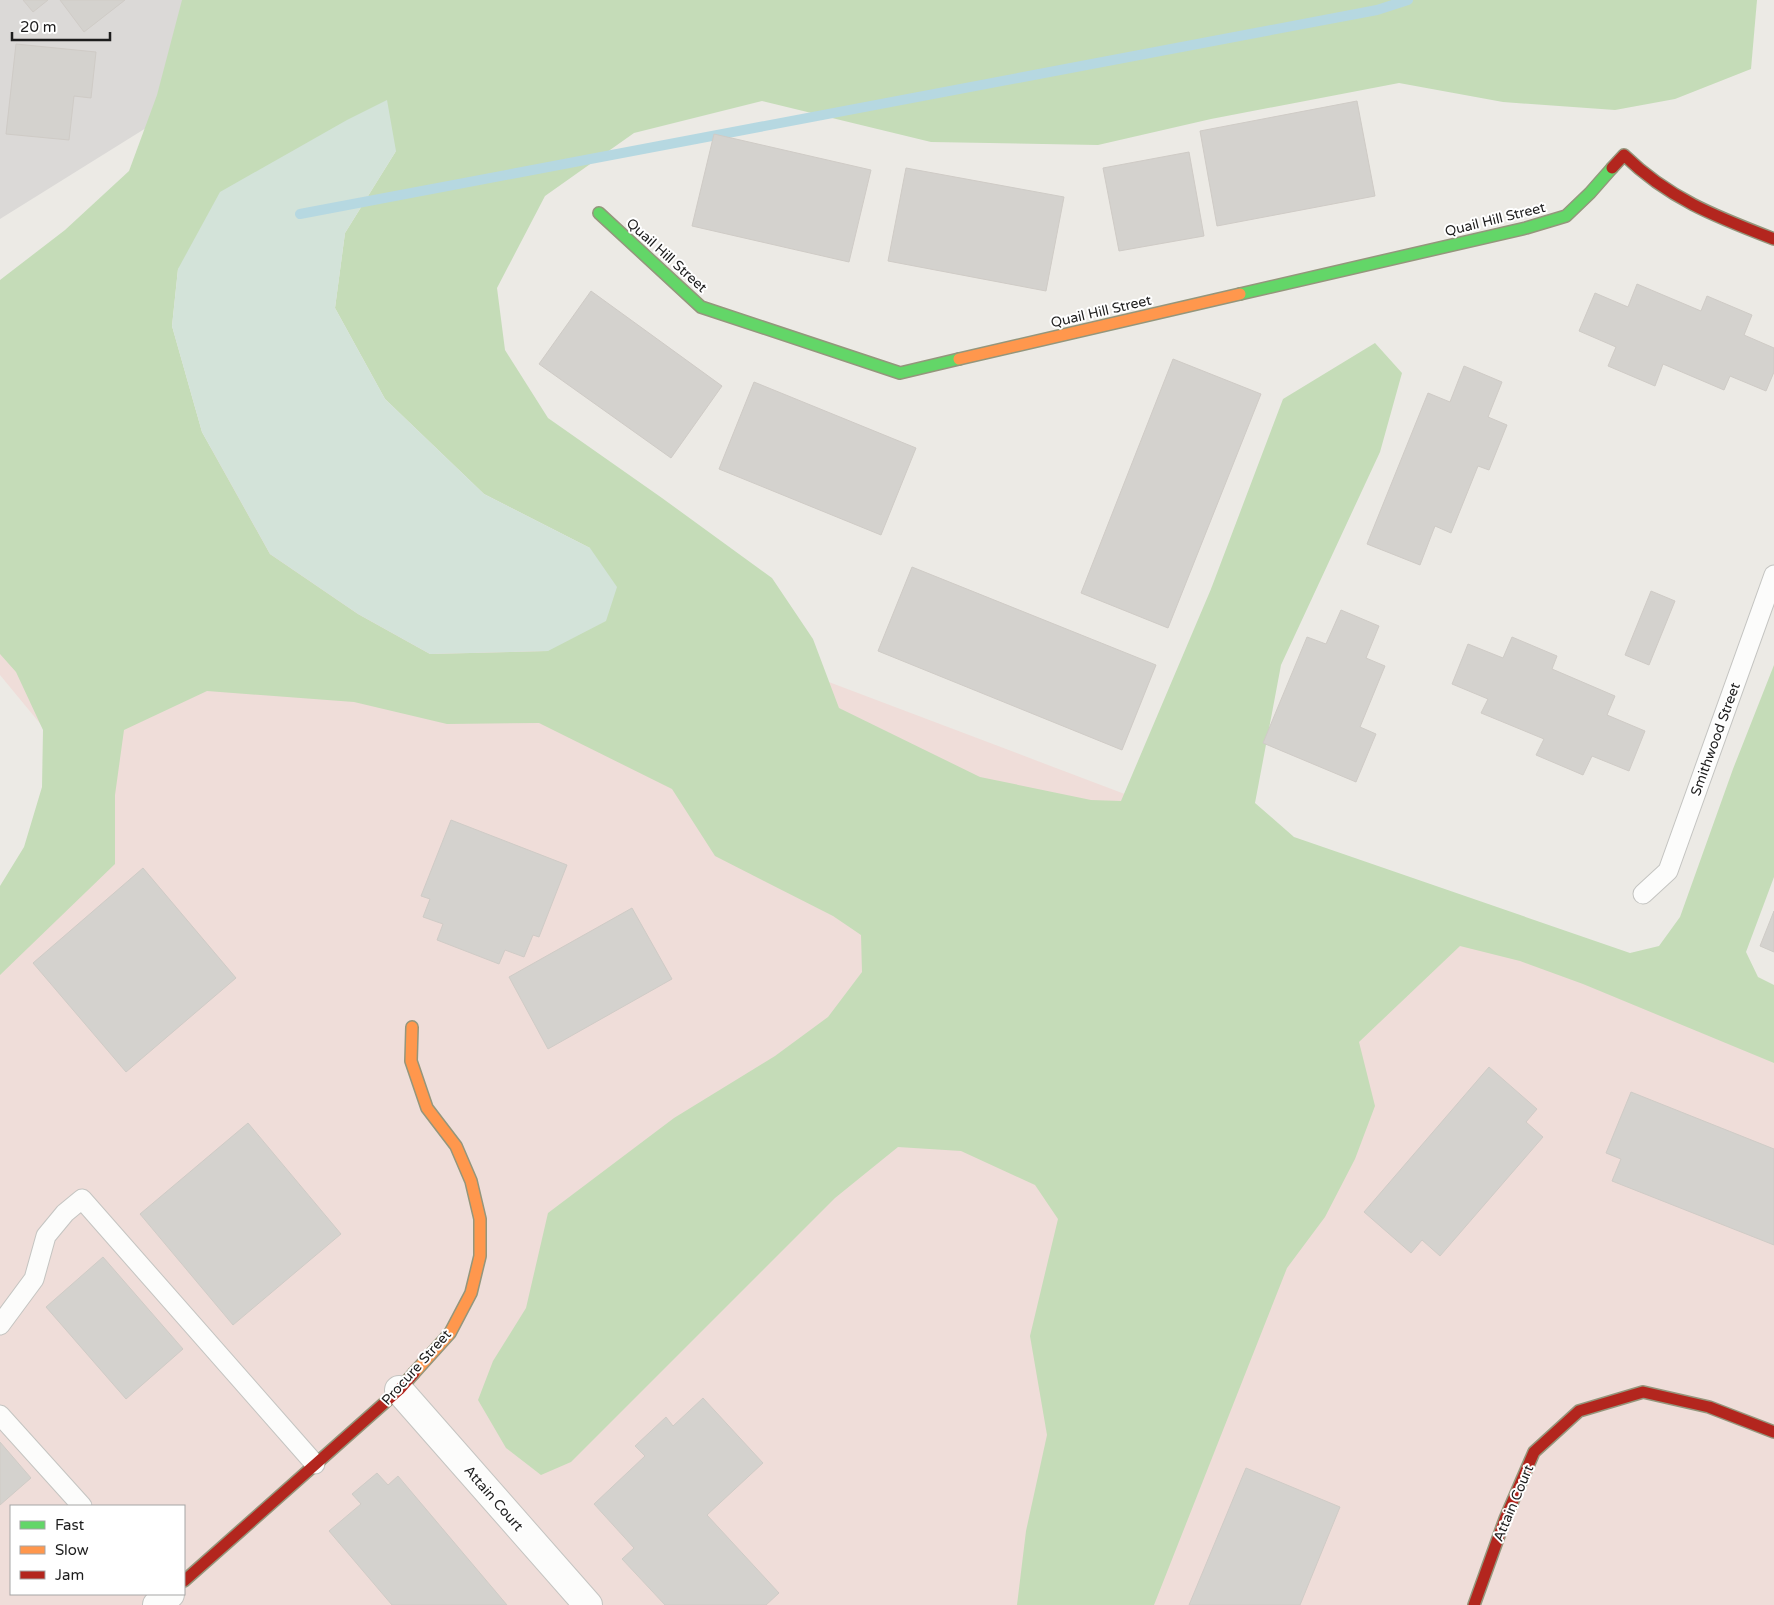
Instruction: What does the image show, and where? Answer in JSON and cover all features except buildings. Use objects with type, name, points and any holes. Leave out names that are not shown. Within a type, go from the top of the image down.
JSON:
[{"type":"street","name":"Quail Hill Street","points":[[599,213],[702,307],[900,374],[1526,228],[1566,216],[1590,193],[1624,155],[1648,177],[1682,199],[1726,220],[1774,239]]},
{"type":"street","name":"Procure Street","points":[[185,1579],[399,1390],[450,1333],[471,1293],[480,1256],[480,1219],[471,1181],[456,1146],[427,1108],[411,1061],[412,1027]]},
{"type":"street","name":"Attain Court","points":[[399,1390],[588,1605]]},
{"type":"street","name":"Attain Court","points":[[1474,1605],[1505,1519],[1534,1452],[1579,1411],[1643,1392],[1708,1407],[1774,1432]]},
{"type":"lane","name":"Smithwood Street","points":[[1643,894],[1668,870],[1774,576]]},
{"type":"lane","points":[[0,1325],[34,1279],[46,1236],[82,1199],[315,1464]]},
{"type":"lane","points":[[0,1415],[81,1505]]},
{"type":"shaded area","points":[[0,0],[341,0],[207,90],[0,219]]},
{"type":"shaded area","points":[[387,100],[396,151],[345,233],[335,308],[385,399],[484,494],[590,548],[617,587],[606,621],[548,651],[430,654],[358,614],[270,554],[202,432],[172,326],[178,269],[220,192],[347,120]]},
{"type":"shaded area","points":[[0,368],[1774,1040],[1774,1605],[0,1605],[0,908],[109,807],[0,675]]},
{"type":"green space","points":[[182,0],[1757,0],[1751,69],[1675,99],[1615,110],[1503,102],[1399,83],[1211,119],[1098,145],[931,142],[762,101],[634,133],[545,196],[497,288],[505,350],[548,418],[772,578],[813,639],[839,708],[980,777],[1091,800],[1121,801],[1211,589],[1283,399],[1375,343],[1402,373],[1380,452],[1281,665],[1255,803],[1294,837],[1630,953],[1659,946],[1680,917],[1733,769],[1774,665],[1774,877],[1746,952],[1758,977],[1774,985],[1774,1063],[1583,984],[1520,961],[1460,946],[1359,1042],[1375,1106],[1355,1159],[1325,1217],[1287,1268],[1154,1605],[1017,1605],[1026,1531],[1047,1435],[1030,1336],[1058,1219],[1035,1185],[961,1151],[898,1147],[835,1198],[571,1462],[541,1475],[506,1448],[478,1400],[493,1361],[526,1308],[548,1213],[674,1118],[775,1056],[828,1017],[862,972],[861,935],[833,916],[715,856],[672,789],[539,723],[447,724],[354,702],[207,691],[124,730],[115,795],[115,864],[0,975],[0,886],[24,847],[42,787],[43,730],[16,672],[0,654],[0,280],[65,230],[129,171],[157,95]],"holes":[[[396,151],[345,233],[335,308],[385,399],[484,494],[590,548],[548,651],[430,654],[358,614],[270,554],[202,432],[172,326],[178,269]]]},
{"type":"waterway","points":[[300,214],[1377,10],[1408,0]]},
{"type":"traffic: fast","points":[[1240,294],[1526,228],[1566,216],[1612,168]]},
{"type":"traffic: fast","points":[[599,213],[701,307],[900,373],[959,359]]},
{"type":"traffic: slow","points":[[959,359],[1240,294]]},
{"type":"traffic: slow","points":[[412,1027],[411,1061],[427,1108],[456,1146],[471,1181],[480,1219],[480,1256],[471,1293],[450,1333],[414,1373]]},
{"type":"traffic: jam","points":[[1612,168],[1624,155],[1658,184],[1676,195],[1733,223],[1774,239]]},
{"type":"traffic: jam","points":[[185,1580],[399,1390],[414,1373]]},
{"type":"traffic: jam","points":[[1474,1605],[1505,1519],[1534,1452],[1579,1411],[1643,1392],[1709,1407],[1774,1432]]}]
